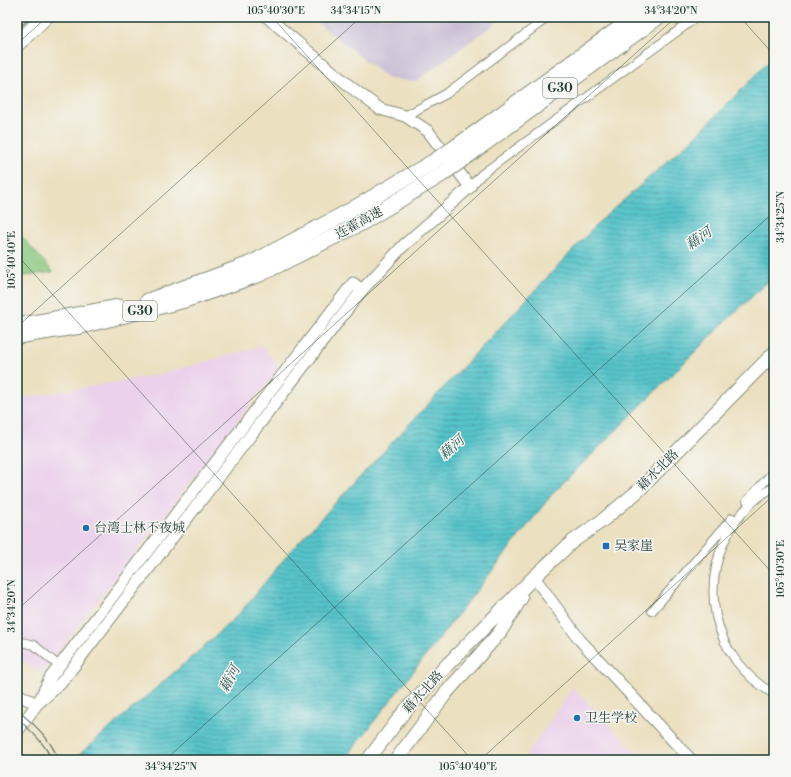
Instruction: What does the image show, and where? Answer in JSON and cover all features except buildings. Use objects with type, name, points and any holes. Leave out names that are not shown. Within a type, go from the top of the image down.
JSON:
[{"type":"highway","points":[[17,44],[45,17]]},
{"type":"highway","name":"连霍高速","points":[[460,153],[635,17]]},
{"type":"highway","name":"连霍高速","points":[[17,336],[81,326],[178,302],[255,269],[275,259],[348,212],[438,168],[658,17]]},
{"type":"highway","name":"连霍高速","points":[[17,326],[143,303],[255,269]]},
{"type":"main road","points":[[37,704],[61,682],[362,290],[403,246],[470,187],[428,131],[405,116],[380,109],[352,88],[267,17]]},
{"type":"main road","points":[[17,732],[37,704],[50,678],[353,283],[362,290]]},
{"type":"main road","name":"藉水北路","points":[[368,760],[404,712],[448,664],[534,577],[572,542],[603,520],[638,491],[773,355]]},
{"type":"main road","points":[[534,577],[580,640],[691,760]]},
{"type":"main road","name":"藉水北路","points":[[396,760],[446,693],[500,632],[534,577]]},
{"type":"main road","points":[[17,694],[37,704]]},
{"type":"street","points":[[405,116],[446,94],[548,17]]},
{"type":"street","points":[[470,187],[482,174],[697,17]]},
{"type":"street","points":[[652,611],[774,471]]},
{"type":"street","points":[[774,487],[758,497],[732,525],[720,548],[714,573],[713,586],[716,617],[727,647],[750,677],[774,694]]},
{"type":"street","points":[[17,642],[34,646],[59,666]]},
{"type":"shaded area","points":[[311,17],[504,17],[416,81],[388,79]]},
{"type":"shaded area","name":"台湾士林不夜城","points":[[263,346],[279,368],[42,673],[17,658],[17,399],[156,375]]},
{"type":"shaded area","name":"卫生学校","points":[[573,687],[632,749],[650,760],[523,760]]},
{"type":"green space","points":[[17,231],[53,272],[17,277]]},
{"type":"water","name":"藉河","points":[[774,56],[774,276],[726,321],[553,493],[344,760],[73,760],[239,614],[293,548],[601,220],[697,135]]},
{"type":"tram line","points":[[17,21],[22,17]]},
{"type":"tram line","points":[[17,30],[31,17]]},
{"type":"tram line","points":[[17,710],[41,732],[51,745],[59,760]]},
{"type":"tram line","points":[[17,718],[41,742],[52,760]]},
{"type":"place","name":"台湾士林不夜城","points":[[86,528]]},
{"type":"place","name":"吴家崖","points":[[606,546]]},
{"type":"place","name":"卫生学校","points":[[577,718]]}]
